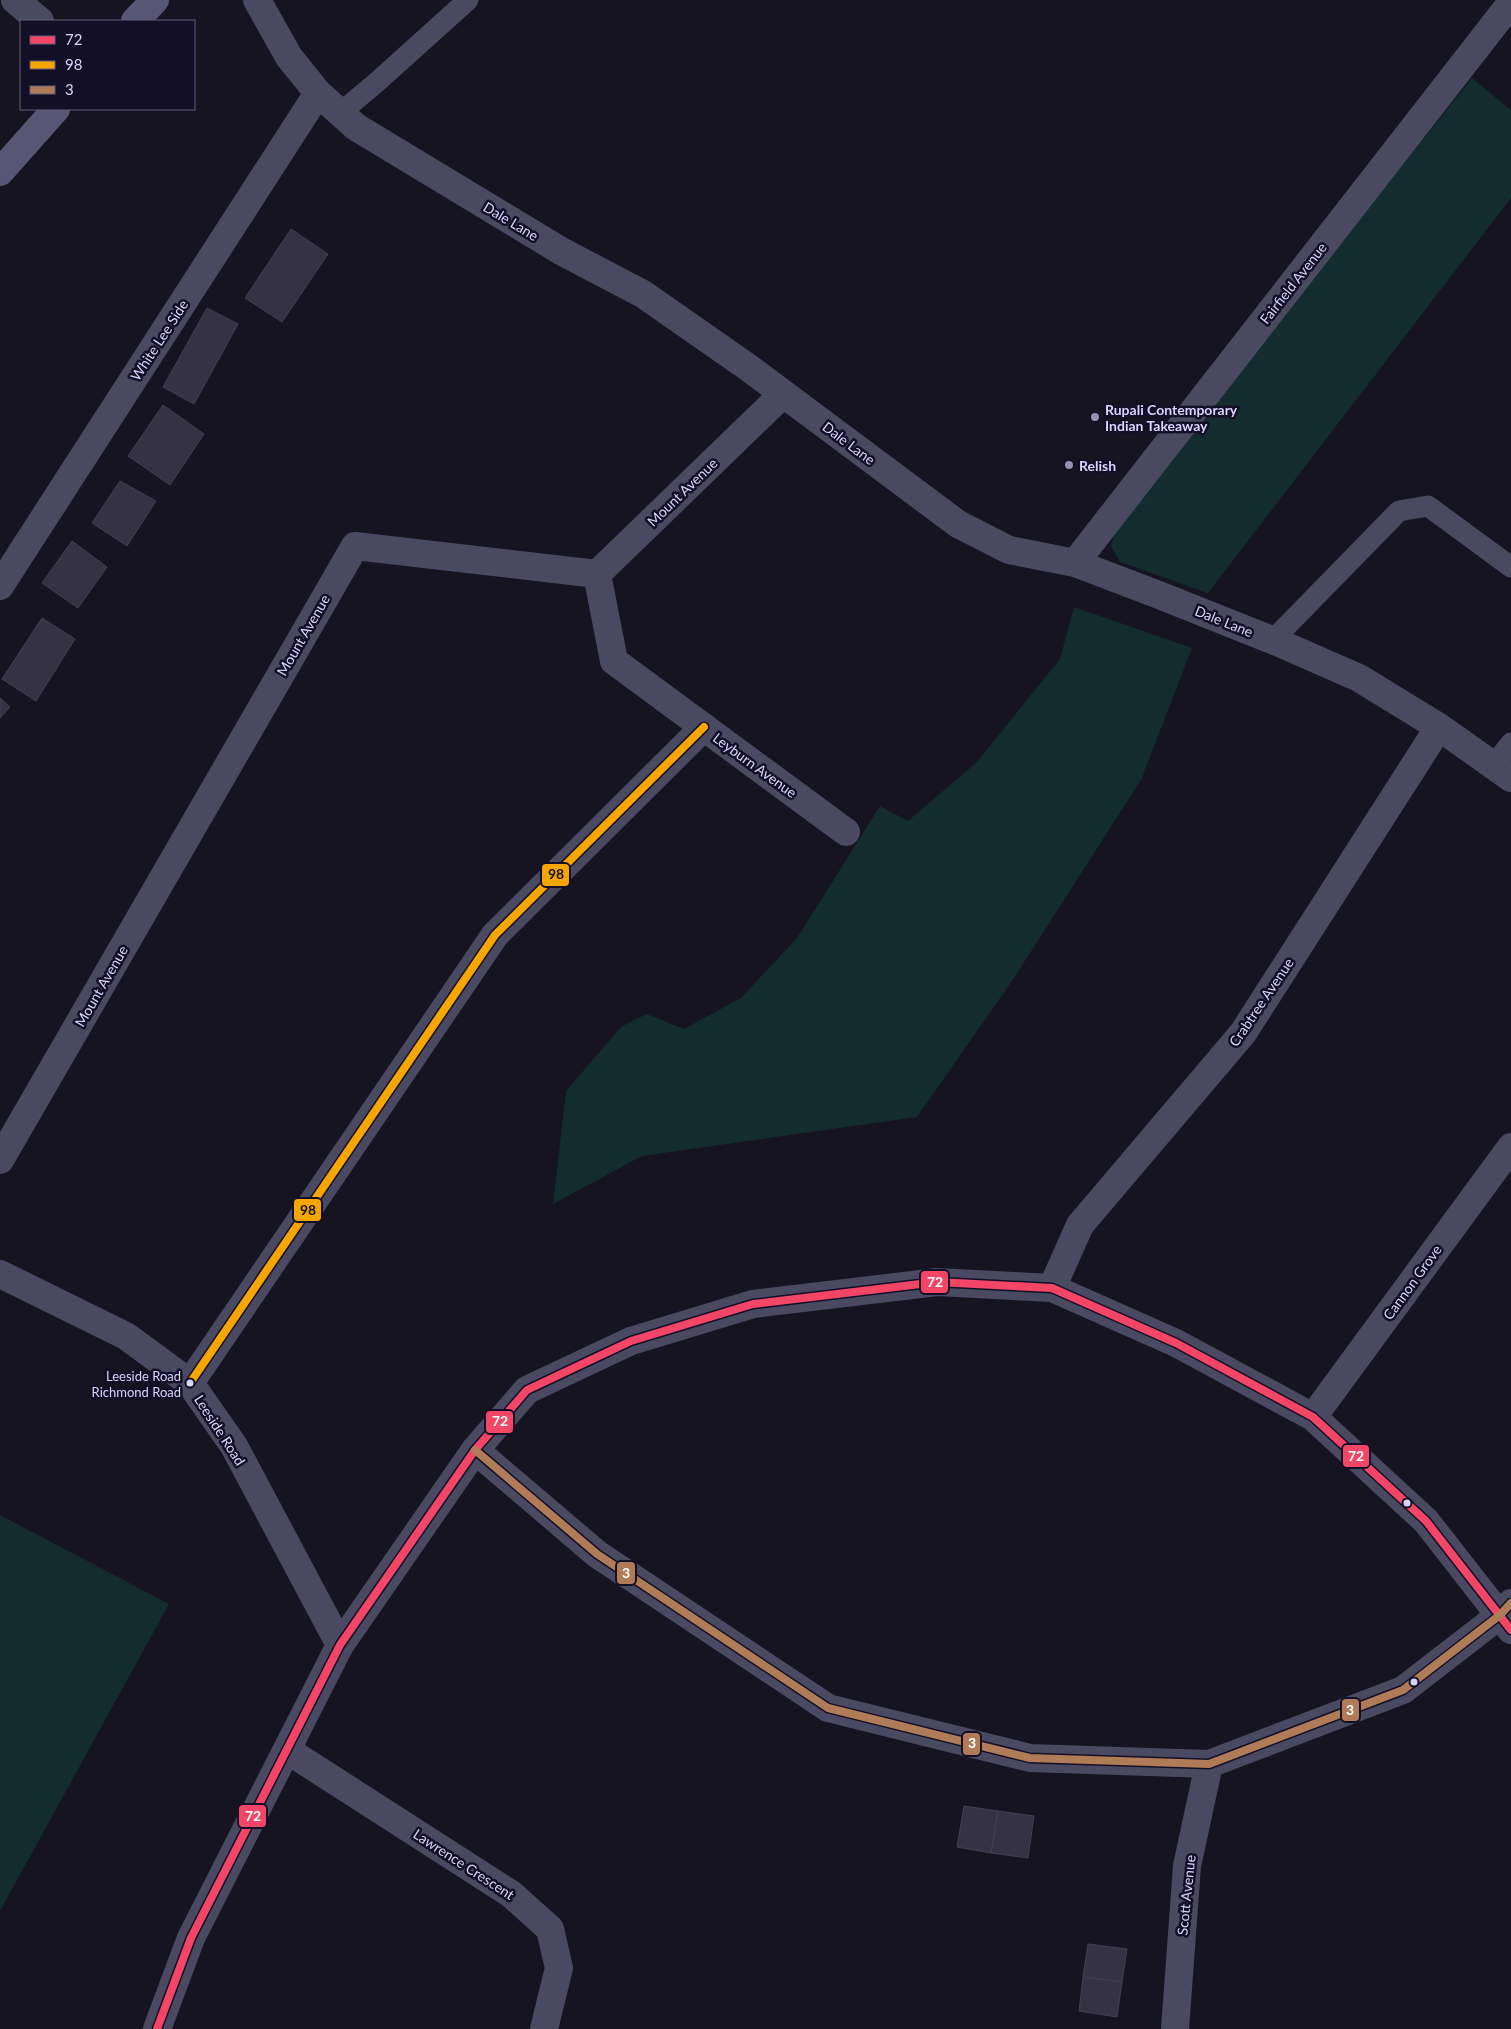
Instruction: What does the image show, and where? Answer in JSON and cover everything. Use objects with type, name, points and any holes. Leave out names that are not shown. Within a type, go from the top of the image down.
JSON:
[{"type":"main road","points":[[136,20],[155,0]]},
{"type":"main road","points":[[0,172],[55,110]]},
{"type":"street","points":[[16,0],[39,20]]},
{"type":"street","name":"Dale Lane","points":[[257,0],[289,57],[318,93],[356,127],[561,251],[643,294],[783,394],[958,524],[1009,550],[1075,563],[1273,640],[1359,678],[1438,727],[1502,772]]},
{"type":"street","name":"Fairfield Avenue","points":[[1075,563],[1511,3]]},
{"type":"street","name":"White Lee Side","points":[[0,586],[318,93]]},
{"type":"street","name":"Mount Avenue","points":[[0,1160],[355,546],[597,574],[783,394]]},
{"type":"street","name":"Leyburn Avenue","points":[[597,574],[614,660],[846,832]]},
{"type":"street","points":[[190,1383],[496,935],[704,727]]},
{"type":"street","name":"Crabtree Avenue","points":[[1052,1288],[1080,1225],[1243,1033],[1438,727]]},
{"type":"street","name":"Cannon Grove","points":[[1313,1417],[1511,1147]]},
{"type":"street","name":"Leeside Road","points":[[0,1274],[126,1336],[190,1383],[234,1446],[340,1645]]},
{"type":"street","points":[[157,2029],[191,1938],[340,1645],[475,1450],[527,1390],[630,1341],[754,1304],[936,1282],[1052,1288],[1176,1343],[1313,1417],[1426,1521],[1507,1616],[1403,1690],[1210,1764],[1030,1758],[828,1708],[597,1554],[475,1450]]},
{"type":"street","name":"Lawrence Crescent","points":[[287,1750],[511,1894],[550,1929],[559,1968],[544,2029]]},
{"type":"street","name":"Scott Avenue","points":[[1175,2029],[1187,1866],[1210,1764]]},
{"type":"lane","points":[[340,113],[468,0]]},
{"type":"lane","points":[[1273,640],[1399,511],[1428,506],[1511,567]]},
{"type":"lane","points":[[1502,772],[1511,743]]},
{"type":"green space","points":[[1472,78],[1511,110],[1511,198],[1208,593],[1120,562],[1111,546],[1117,524]]},
{"type":"green space","points":[[1074,607],[1192,648],[1141,780],[1012,981],[917,1117],[642,1156],[553,1204],[566,1091],[621,1027],[647,1014],[684,1029],[741,998],[797,938],[880,806],[908,821],[977,762],[1060,659]]},
{"type":"green space","points":[[0,1515],[169,1604],[0,1911]]},
{"type":"building","points":[[291,229],[328,254],[282,322],[245,298]]},
{"type":"building","points":[[207,308],[238,324],[194,404],[163,387]]},
{"type":"building","points":[[163,405],[204,434],[170,485],[128,456]]},
{"type":"building","points":[[120,481],[156,501],[127,546],[92,523]]},
{"type":"building","points":[[72,541],[107,567],[78,608],[42,583]]},
{"type":"building","points":[[42,618],[75,639],[36,701],[2,679]]},
{"type":"building","points":[[0,698],[10,707],[0,718]]},
{"type":"building","points":[[964,1806],[998,1811],[991,1853],[957,1847]]},
{"type":"building","points":[[998,1811],[1034,1816],[1028,1858],[991,1853]]},
{"type":"building","points":[[1088,1944],[1127,1949],[1122,1982],[1083,1977]]},
{"type":"building","points":[[1083,1977],[1122,1982],[1117,2017],[1079,2011]]},
{"type":"transit line","name":"98","points":[[190,1383],[495,935],[704,727]]},
{"type":"transit line","name":"72","points":[[157,2029],[191,1938],[340,1645],[475,1450],[527,1390],[631,1341],[753,1304],[937,1282],[1052,1288],[1176,1343],[1313,1417],[1426,1521],[1511,1630]]},
{"type":"transit line","name":"3","points":[[475,1450],[597,1554],[828,1708],[1030,1758],[1209,1764],[1403,1690],[1500,1615],[1511,1603]]},
{"type":"place","name":"Rupali Contemporary Indian Takeaway","points":[[1095,417]]},
{"type":"place","name":"Relish","points":[[1069,465]]},
{"type":"place","name":"Leeside Road Richmond Road","points":[[190,1383]]}]
